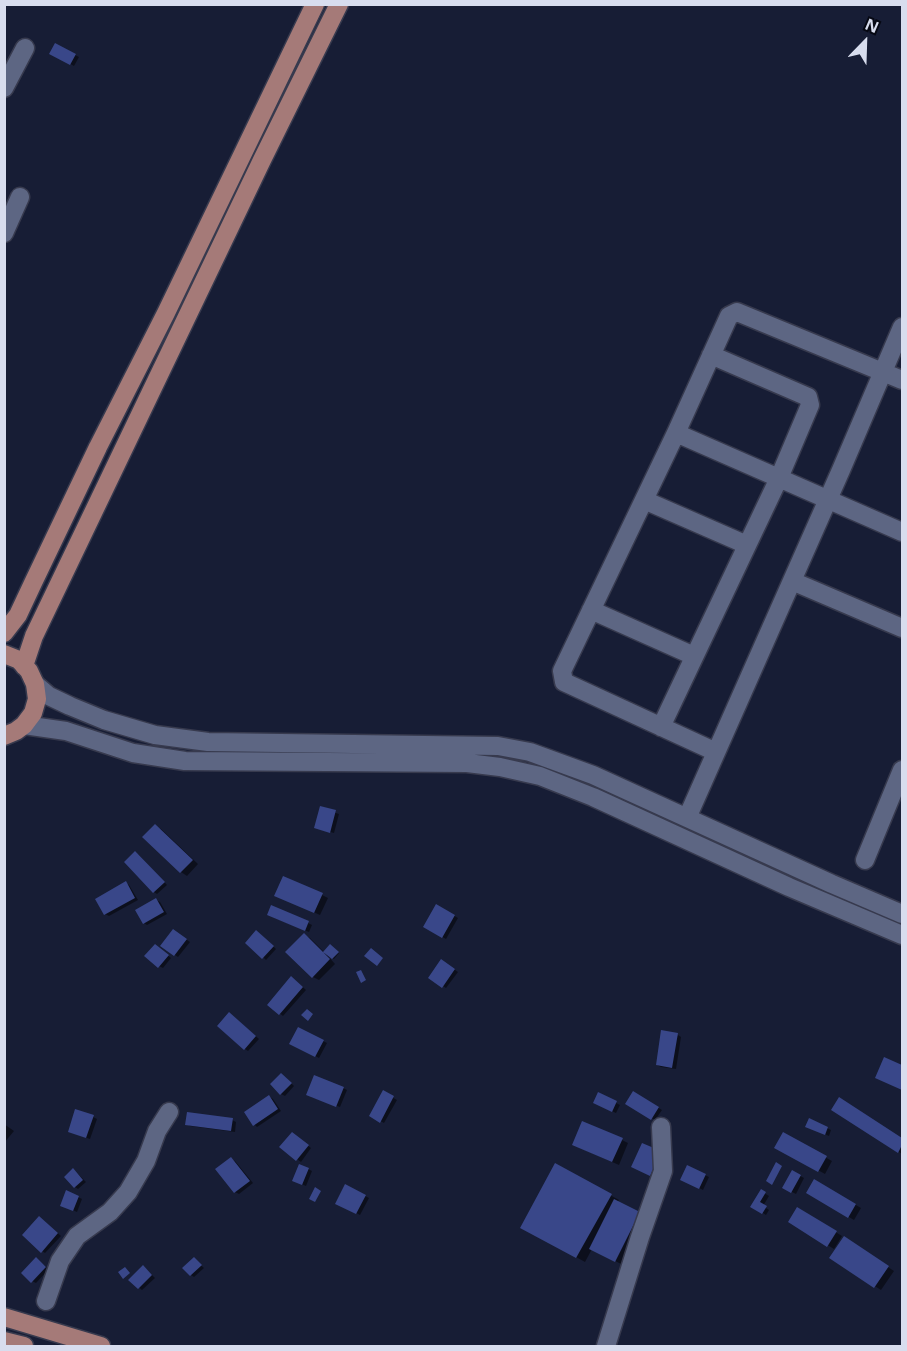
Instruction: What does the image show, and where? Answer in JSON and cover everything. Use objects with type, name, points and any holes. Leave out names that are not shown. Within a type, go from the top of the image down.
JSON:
[{"type":"main road","points":[[4,633],[18,615],[315,4]]},
{"type":"main road","points":[[24,666],[34,636],[339,4]]},
{"type":"main road","points":[[4,654],[19,660],[29,671],[35,684],[37,699],[33,713],[24,725],[4,736]]},
{"type":"main road","points":[[4,1317],[101,1347]]},
{"type":"main road","points":[[4,1341],[24,1347]]},
{"type":"street","points":[[4,88],[25,48]]},
{"type":"street","points":[[4,233],[20,197]]},
{"type":"street","points":[[716,752],[564,682],[562,671],[676,433],[729,316],[737,312],[903,380]]},
{"type":"street","points":[[687,818],[903,327]]},
{"type":"street","points":[[661,727],[779,478],[810,405],[808,397],[711,355]]},
{"type":"street","points":[[676,433],[903,532]]},
{"type":"street","points":[[644,500],[747,545]]},
{"type":"street","points":[[792,581],[903,628]]},
{"type":"street","points":[[591,610],[694,656]]},
{"type":"street","points":[[35,684],[49,696],[104,720],[155,735],[208,742],[498,746],[519,750],[593,775],[903,914]]},
{"type":"street","points":[[24,725],[66,731],[133,753],[185,761],[467,764],[500,767],[540,776],[593,797],[789,887],[903,936]]},
{"type":"street","points":[[865,860],[895,808],[903,770]]},
{"type":"street","points":[[46,1301],[60,1261],[77,1236],[110,1212],[128,1192],[146,1161],[157,1131],[169,1112]]},
{"type":"street","points":[[606,1347],[663,1171],[661,1127]]},
{"type":"building","points":[[55,43],[76,54],[70,65],[49,54]]},
{"type":"building","points":[[320,806],[336,810],[330,833],[314,828]]},
{"type":"building","points":[[155,824],[193,860],[180,873],[142,837]]},
{"type":"building","points":[[135,851],[165,882],[153,893],[124,862]]},
{"type":"building","points":[[283,876],[323,893],[314,913],[274,896]]},
{"type":"building","points":[[126,881],[135,898],[104,915],[95,899]]},
{"type":"building","points":[[156,898],[164,912],[143,924],[135,910]]},
{"type":"building","points":[[436,904],[455,915],[442,938],[423,927]]},
{"type":"building","points":[[271,905],[309,921],[305,931],[267,915]]},
{"type":"building","points":[[173,929],[187,939],[174,956],[160,946]]},
{"type":"building","points":[[256,930],[274,946],[262,959],[245,943]]},
{"type":"building","points":[[304,933],[330,959],[312,978],[285,952]]},
{"type":"building","points":[[155,944],[169,955],[158,968],[144,956]]},
{"type":"building","points":[[330,944],[339,952],[332,959],[323,952]]},
{"type":"building","points":[[371,948],[383,958],[377,966],[364,956]]},
{"type":"building","points":[[441,959],[455,969],[442,988],[428,978]]},
{"type":"building","points":[[361,970],[366,980],[361,983],[356,972]]},
{"type":"building","points":[[291,976],[303,987],[279,1015],[267,1005]]},
{"type":"building","points":[[307,1009],[313,1014],[308,1021],[301,1015]]},
{"type":"building","points":[[229,1012],[256,1036],[244,1050],[217,1026]]},
{"type":"building","points":[[298,1027],[324,1040],[315,1057],[289,1044]]},
{"type":"building","points":[[661,1030],[678,1033],[672,1068],[656,1065]]},
{"type":"building","points":[[884,1057],[902,1065],[902,1090],[875,1078]]},
{"type":"building","points":[[281,1073],[292,1083],[280,1095],[270,1084]]},
{"type":"building","points":[[314,1075],[344,1087],[336,1107],[306,1095]]},
{"type":"building","points":[[383,1090],[394,1096],[380,1123],[369,1116]]},
{"type":"building","points":[[633,1091],[659,1107],[651,1120],[625,1104]]},
{"type":"building","points":[[598,1092],[617,1101],[612,1112],[593,1103]]},
{"type":"building","points":[[269,1095],[278,1109],[253,1126],[244,1112]]},
{"type":"building","points":[[839,1097],[902,1138],[902,1145],[898,1153],[831,1110]]},
{"type":"building","points":[[75,1109],[94,1115],[86,1138],[68,1132]]},
{"type":"building","points":[[187,1112],[233,1118],[231,1131],[185,1125]]},
{"type":"building","points":[[809,1118],[828,1127],[825,1135],[805,1127]]},
{"type":"building","points":[[582,1121],[623,1138],[612,1162],[572,1145]]},
{"type":"building","points":[[292,1132],[309,1145],[296,1161],[279,1147]]},
{"type":"building","points":[[783,1132],[827,1156],[818,1172],[774,1148]]},
{"type":"building","points":[[642,1143],[661,1151],[650,1176],[631,1167]]},
{"type":"building","points":[[231,1157],[250,1181],[234,1193],[215,1169]]},
{"type":"building","points":[[776,1162],[782,1166],[772,1185],[766,1181]]},
{"type":"building","points":[[555,1163],[612,1194],[576,1258],[520,1228]]},
{"type":"building","points":[[299,1164],[309,1168],[302,1185],[292,1181]]},
{"type":"building","points":[[687,1165],[706,1174],[699,1189],[680,1180]]},
{"type":"building","points":[[73,1168],[83,1180],[74,1188],[64,1177]]},
{"type":"building","points":[[792,1170],[801,1175],[791,1193],[782,1188]]},
{"type":"building","points":[[814,1179],[856,1204],[848,1218],[806,1193]]},
{"type":"building","points":[[345,1184],[366,1195],[356,1214],[335,1204]]},
{"type":"building","points":[[315,1187],[321,1191],[315,1202],[309,1199]]},
{"type":"building","points":[[761,1189],[766,1192],[760,1202],[767,1206],[762,1214],[750,1207]]},
{"type":"building","points":[[66,1190],[79,1196],[73,1211],[60,1206]]},
{"type":"building","points":[[614,1199],[640,1212],[615,1262],[589,1249]]},
{"type":"building","points":[[797,1207],[837,1231],[827,1247],[788,1222]]},
{"type":"building","points":[[39,1216],[58,1233],[41,1253],[22,1235]]},
{"type":"building","points":[[844,1236],[889,1266],[874,1288],[829,1258]]},
{"type":"building","points":[[36,1257],[46,1267],[31,1283],[21,1273]]},
{"type":"building","points":[[194,1257],[202,1265],[190,1276],[182,1268]]},
{"type":"building","points":[[143,1265],[152,1275],[138,1289],[128,1280]]},
{"type":"building","points":[[125,1267],[130,1273],[123,1279],[118,1272]]}]
